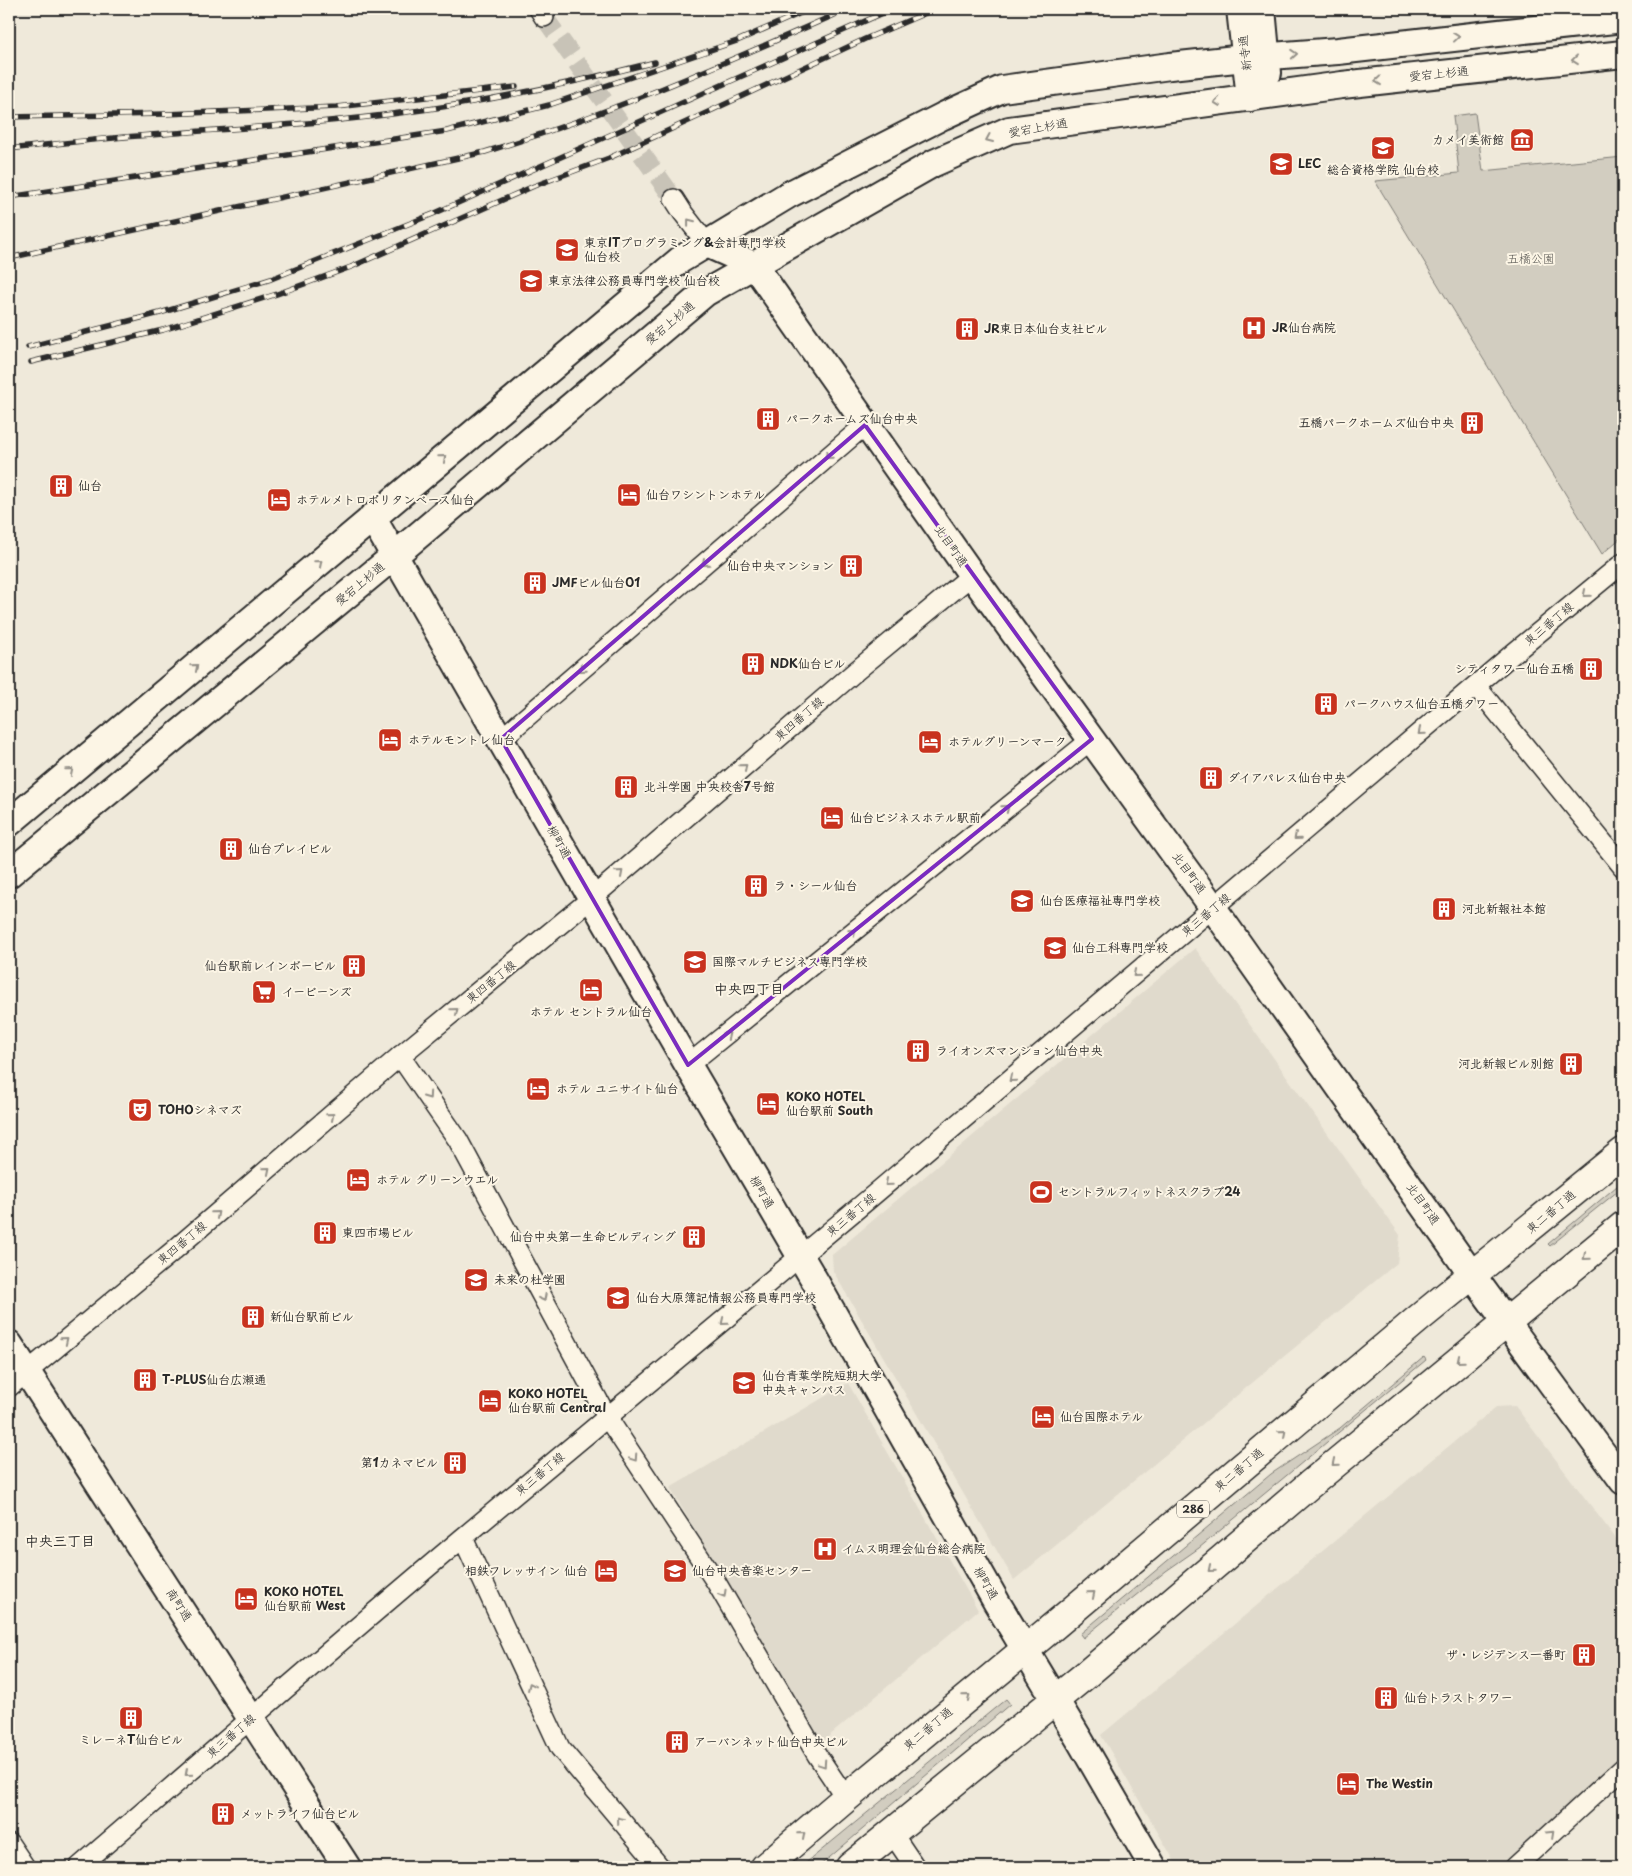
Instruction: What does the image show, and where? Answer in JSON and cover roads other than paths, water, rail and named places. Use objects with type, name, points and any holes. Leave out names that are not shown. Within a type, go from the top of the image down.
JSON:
[{"type":"highway","name":"東二番丁通","points":[[765,1867],[1472,1275],[1623,1152]]},
{"type":"highway","points":[[850,1867],[1055,1699],[1506,1321],[1623,1226]]},
{"type":"street","name":"新寺通","points":[[1240,9],[1256,57],[1261,96]]},
{"type":"street","name":"新寺通","points":[[1256,57],[1262,9]]},
{"type":"street","points":[[9,823],[680,260],[788,195],[943,116],[1002,89],[1170,66],[1338,51],[1623,19]]},
{"type":"street","name":"愛宕上杉通","points":[[9,874],[394,556],[705,293],[934,164],[1009,130],[1261,96],[1623,54]]},
{"type":"street","points":[[674,199],[683,214],[707,244],[754,265]]},
{"type":"street","name":"北目町通","points":[[754,265],[972,575],[1214,909],[1472,1275],[1623,1482]]},
{"type":"street","points":[[501,739],[865,424]]},
{"type":"street","name":"柳町通","points":[[372,517],[801,1258],[997,1603],[1026,1648],[1153,1867]]},
{"type":"street","name":"東三番丁線","points":[[79,1867],[463,1538],[801,1258],[1623,563]]},
{"type":"street","name":"東四番丁線","points":[[18,1379],[173,1251],[400,1056],[592,898],[856,671],[972,575]]},
{"type":"street","points":[[1476,686],[1623,867]]},
{"type":"street","points":[[688,1065],[1092,739]]},
{"type":"street","points":[[400,1056],[458,1140],[607,1417],[716,1582],[817,1755],[846,1798]]},
{"type":"street","name":"南町通","points":[[9,1344],[18,1379],[252,1719],[347,1867]]},
{"type":"street","points":[[463,1538],[560,1748],[660,1867]]},
{"type":"street","points":[[1515,1867],[1623,1768]]},
{"type":"street","points":[[892,1833],[915,1867]]},
{"type":"street","points":[[9,1843],[25,1867]]},
{"type":"tunnel","points":[[544,17],[674,199]]},
{"type":"railway","points":[[9,197],[447,131],[549,105],[737,41],[810,9]]},
{"type":"railway","points":[[9,258],[485,152],[623,104],[848,9]]},
{"type":"railway","points":[[28,347],[160,313],[271,279],[433,214],[892,9]]},
{"type":"railway","points":[[31,362],[163,330],[277,294],[351,267],[534,186],[609,158],[865,39],[935,9]]},
{"type":"railway","points":[[9,149],[116,138],[311,123],[407,112],[532,91],[655,62]]},
{"type":"railway","points":[[9,117],[166,114],[337,107],[516,87]]},
{"type":"place","name":"カメイ美術館","points":[[1522,140]]},
{"type":"place","name":"総合資格学院 仙台校","points":[[1383,148]]},
{"type":"place","name":"LEC","points":[[1281,164]]},
{"type":"place","name":"東京ITプログラミング&会計専門学校 仙台校","points":[[567,250]]},
{"type":"place","name":"東京法律公務員専門学校 仙台校","points":[[531,281]]},
{"type":"place","name":"JR仙台病院","points":[[1254,328]]},
{"type":"place","name":"JR東日本仙台支社ビル","points":[[967,329]]},
{"type":"place","name":"パークホームズ仙台中央","points":[[768,419]]},
{"type":"place","name":"五橋パークホームズ仙台中央","points":[[1472,423]]},
{"type":"place","name":"仙台","points":[[61,486]]},
{"type":"place","name":"仙台ワシントンホテル","points":[[629,495]]},
{"type":"place","name":"ホテルメトロポリタンベース仙台","points":[[279,500]]},
{"type":"place","name":"仙台中央マンション","points":[[851,566]]},
{"type":"place","name":"JMFビル仙台01","points":[[535,583]]},
{"type":"place","name":"NDK仙台ビル","points":[[753,664]]},
{"type":"place","name":"シティタワー仙台五橋","points":[[1591,669]]},
{"type":"place","name":"パークハウス仙台五橋タワー","points":[[1326,704]]},
{"type":"place","name":"ホテルモントレ仙台","points":[[390,740]]},
{"type":"place","name":"ホテルグリーンマーク","points":[[930,742]]},
{"type":"place","name":"ダイアパレス仙台中央","points":[[1211,778]]},
{"type":"place","name":"北斗学園 中央校舎7号館","points":[[626,787]]},
{"type":"place","name":"仙台ビジネスホテル駅前","points":[[832,818]]},
{"type":"place","name":"仙台プレイビル","points":[[231,849]]},
{"type":"place","name":"ラ・シール仙台","points":[[756,886]]},
{"type":"place","name":"仙台医療福祉専門学校","points":[[1022,901]]},
{"type":"place","name":"河北新報社本館","points":[[1444,909]]},
{"type":"place","name":"仙台工科専門学校","points":[[1055,948]]},
{"type":"place","name":"国際マルチビジネス専門学校","points":[[695,962]]},
{"type":"place","name":"仙台駅前レインボービル","points":[[354,966]]},
{"type":"place","name":"ホテル セントラル仙台","points":[[591,990]]},
{"type":"place","name":"イービーンズ","points":[[264,992]]},
{"type":"place","name":"ライオンズマンション仙台中央","points":[[918,1051]]},
{"type":"place","name":"河北新報ビル別館","points":[[1571,1064]]},
{"type":"place","name":"ホテル ユニサイト仙台","points":[[538,1089]]},
{"type":"place","name":"KOKO HOTEL 仙台駅前 South","points":[[768,1104]]},
{"type":"place","name":"TOHOシネマズ","points":[[140,1110]]},
{"type":"place","name":"ホテル グリーンウエル","points":[[358,1180]]},
{"type":"place","name":"セントラルフィットネスクラブ24","points":[[1041,1192]]},
{"type":"place","name":"東四市場ビル","points":[[325,1233]]},
{"type":"place","name":"仙台中央第一生命ビルディング","points":[[694,1237]]},
{"type":"place","name":"未来の杜学園","points":[[476,1280]]},
{"type":"place","name":"仙台大原簿記情報公務員専門学校","points":[[618,1298]]},
{"type":"place","name":"新仙台駅前ビル","points":[[253,1317]]},
{"type":"place","name":"T-PLUS仙台広瀬通","points":[[145,1380]]},
{"type":"place","name":"仙台青葉学院短期大学 中央キャンパス","points":[[744,1383]]},
{"type":"place","name":"KOKO HOTEL 仙台駅前 Central","points":[[490,1401]]},
{"type":"place","name":"仙台国際ホテル","points":[[1043,1417]]},
{"type":"place","name":"第1カネマビル","points":[[455,1463]]},
{"type":"place","name":"イムス明理会仙台総合病院","points":[[825,1549]]},
{"type":"place","name":"相鉄フレッサイン 仙台","points":[[606,1571]]},
{"type":"place","name":"仙台中央音楽センター","points":[[675,1571]]},
{"type":"place","name":"KOKO HOTEL 仙台駅前 West","points":[[246,1599]]},
{"type":"place","name":"ザ・レジデンス一番町","points":[[1584,1655]]},
{"type":"place","name":"仙台トラストタワー","points":[[1386,1698]]},
{"type":"place","name":"ミレーネT仙台ビル","points":[[131,1718]]},
{"type":"place","name":"アーバンネット仙台中央ビル","points":[[677,1742]]},
{"type":"place","name":"The Westin","points":[[1348,1784]]},
{"type":"place","name":"メットライフ仙台ビル","points":[[223,1814]]},
{"type":"district","name":"中央四丁目","points":[[749,989]]},
{"type":"district","name":"中央三丁目","points":[[60,1541]]},
{"type":"park label","name":"五橋公園","points":[[1531,259]]}]
